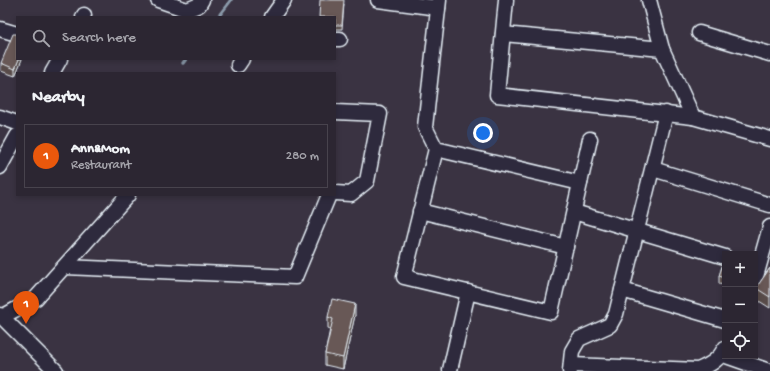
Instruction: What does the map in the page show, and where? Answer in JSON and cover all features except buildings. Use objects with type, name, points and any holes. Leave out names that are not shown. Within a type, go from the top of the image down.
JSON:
[{"type":"street","points":[[158,0],[187,10],[199,5],[202,0]]},
{"type":"street","points":[[273,16],[284,0]]},
{"type":"street","points":[[378,0],[439,4],[425,127],[436,149],[404,277],[551,312],[590,139]]},
{"type":"street","points":[[506,0],[497,95],[693,117],[770,139]]},
{"type":"street","points":[[649,0],[662,48],[693,117]]},
{"type":"street","points":[[0,28],[16,34]]},
{"type":"street","points":[[699,33],[770,54]]},
{"type":"street","points":[[503,34],[662,48]]},
{"type":"street","points":[[53,72],[59,60]]},
{"type":"street","points":[[336,112],[380,114],[367,181],[351,194],[336,194]]},
{"type":"street","points":[[666,113],[616,314],[610,325],[579,339],[572,351],[570,368],[698,370],[712,368],[722,356]]},
{"type":"street","points":[[0,117],[16,123]]},
{"type":"street","points":[[0,167],[16,138]]},
{"type":"street","points":[[436,149],[580,183]]},
{"type":"street","points":[[652,169],[770,205]]},
{"type":"street","points":[[56,371],[1,316],[36,298],[127,196]]},
{"type":"street","points":[[65,267],[294,277],[329,196]]},
{"type":"street","points":[[420,211],[566,247]]},
{"type":"street","points":[[574,212],[722,256]]},
{"type":"street","points":[[760,267],[770,227]]},
{"type":"street","points":[[622,290],[722,319]]},
{"type":"street","points":[[450,370],[468,292]]},
{"type":"street","points":[[737,359],[769,371]]},
{"type":"waterway","points":[[219,16],[231,0]]},
{"type":"place","name":"Ann&Mom","points":[[26,324]]}]
